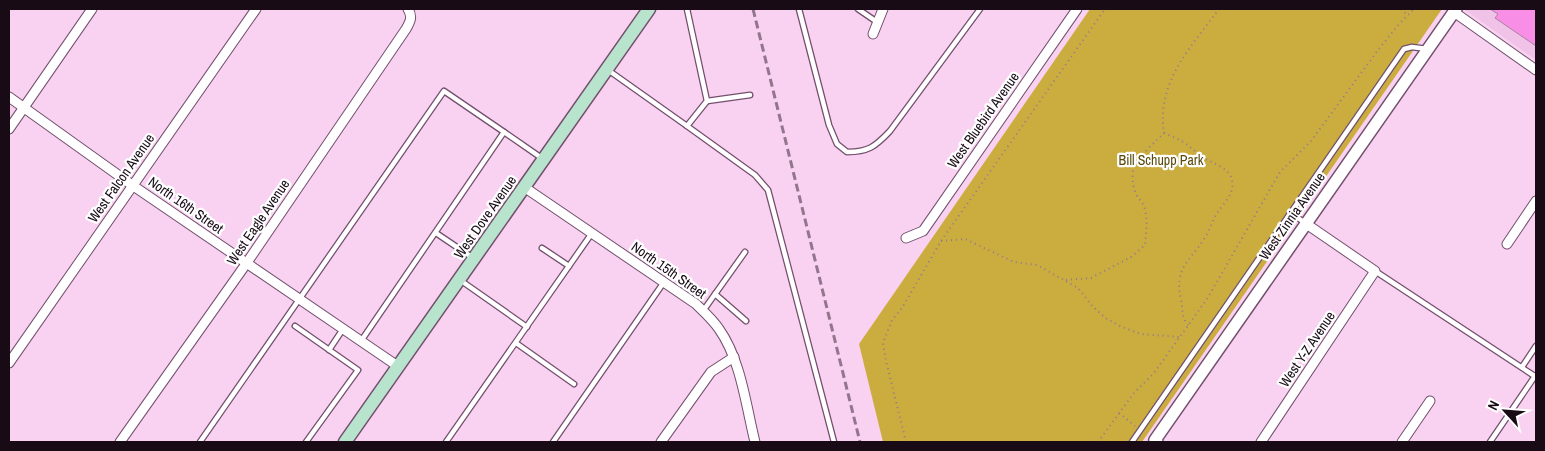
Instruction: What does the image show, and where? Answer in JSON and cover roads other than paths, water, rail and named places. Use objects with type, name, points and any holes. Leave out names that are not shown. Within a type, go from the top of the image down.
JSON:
[{"type":"main road","name":"West Dove Avenue","points":[[346,442],[649,9]]},
{"type":"street","points":[[9,129],[92,9]]},
{"type":"street","name":"West Falcon Avenue","points":[[9,363],[256,9]]},
{"type":"street","points":[[873,34],[883,9]]},
{"type":"street","name":"West Bluebird Avenue","points":[[906,238],[923,231],[1077,9]]},
{"type":"street","points":[[1455,10],[1536,70]]},
{"type":"street","name":"West Zinnia Avenue","points":[[1155,442],[1305,223],[1455,10]]},
{"type":"street","name":"West Eagle Avenue","points":[[120,442],[246,264],[406,30],[411,19],[409,12]]},
{"type":"street","name":"North 16th Street","points":[[9,97],[246,264],[399,367]]},
{"type":"street","name":"North 15th Street","points":[[524,187],[696,304],[720,329],[734,357],[755,442]]},
{"type":"street","points":[[1507,244],[1536,201]]},
{"type":"street","points":[[1305,223],[1375,270]]},
{"type":"street","name":"West Y-Z Avenue","points":[[1261,442],[1375,270]]},
{"type":"street","points":[[661,442],[711,372],[734,357]]},
{"type":"street","points":[[1402,442],[1430,401]]},
{"type":"lane","points":[[687,9],[707,101]]},
{"type":"lane","points":[[799,9],[829,126],[837,144],[847,152],[861,152],[876,145],[890,131],[980,9]]},
{"type":"lane","points":[[858,9],[877,22]]},
{"type":"lane","points":[[1132,442],[1404,49],[1412,47],[1428,49]]},
{"type":"lane","points":[[607,69],[755,175],[768,190],[834,442]]},
{"type":"lane","points":[[200,442],[444,91],[544,159]]},
{"type":"lane","points":[[687,126],[707,101],[750,95]]},
{"type":"lane","points":[[361,341],[504,132]]},
{"type":"lane","points":[[1290,212],[1305,223]]},
{"type":"lane","points":[[436,233],[474,258]]},
{"type":"lane","points":[[446,442],[592,233]]},
{"type":"lane","points":[[542,248],[569,266]]},
{"type":"lane","points":[[703,311],[745,252]]},
{"type":"lane","points":[[1375,270],[1536,376],[1490,442]]},
{"type":"lane","points":[[459,280],[526,327]]},
{"type":"lane","points":[[553,442],[664,282]]},
{"type":"lane","points":[[715,294],[746,321]]},
{"type":"lane","points":[[295,326],[358,370],[306,442]]},
{"type":"lane","points":[[329,350],[343,329]]},
{"type":"lane","points":[[516,343],[574,384]]},
{"type":"lane","points":[[1522,367],[1536,346]]},
{"type":"railway","points":[[753,9],[860,442]]},
{"type":"park label","name":"Bill Schupp Park","points":[[1161,160]]}]
